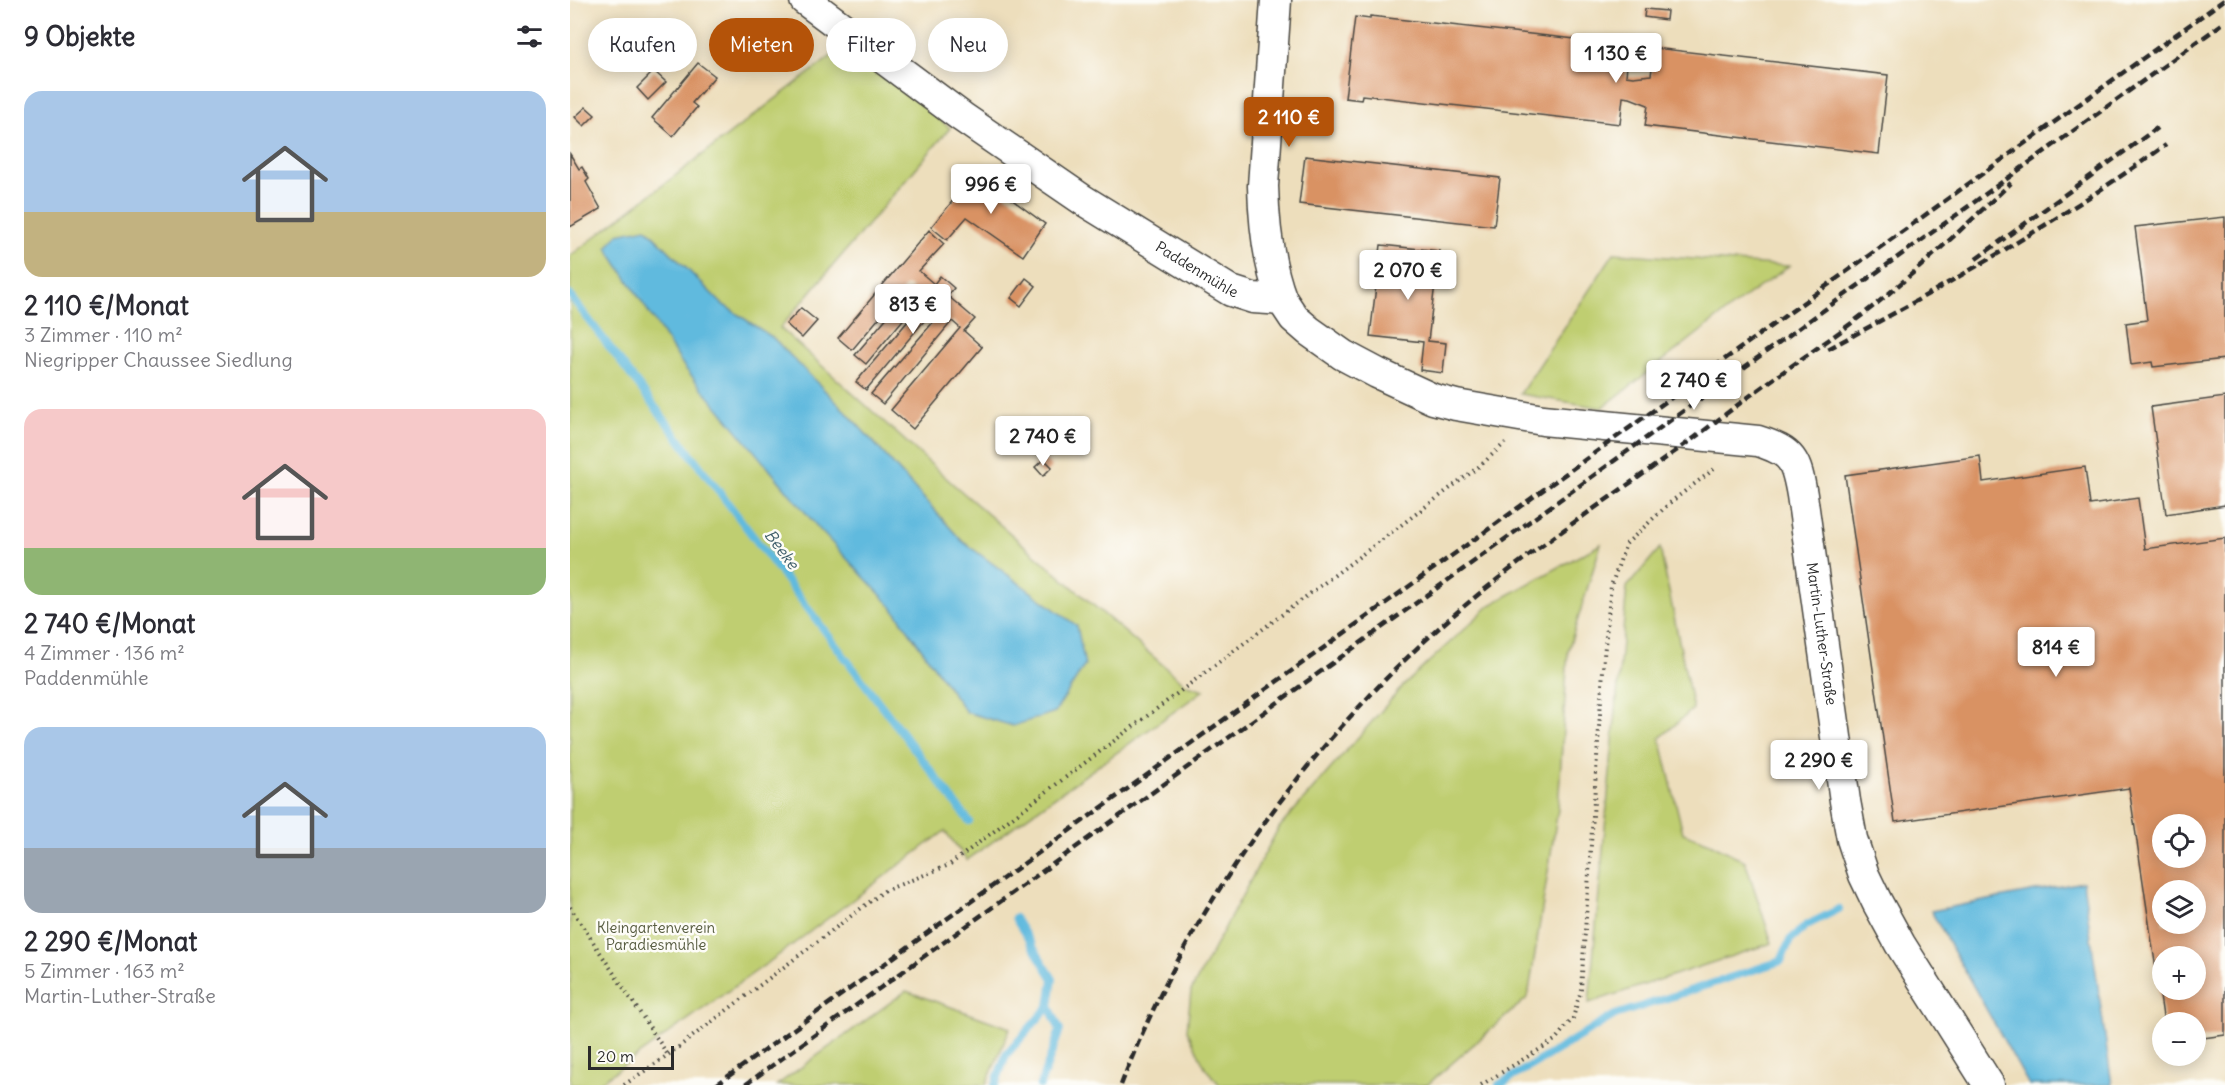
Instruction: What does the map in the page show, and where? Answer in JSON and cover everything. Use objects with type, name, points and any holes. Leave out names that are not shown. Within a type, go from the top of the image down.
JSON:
[{"type":"street","name":"Paddenmühle","points":[[805,0],[962,117],[1083,200],[1231,291],[1253,298],[1282,300]]},
{"type":"street","points":[[1276,0],[1263,186],[1271,265],[1282,300],[1294,318],[1309,331],[1343,355],[1377,373],[1433,399],[1520,416]]},
{"type":"street","name":"Martin-Luther-Straße","points":[[1520,416],[1752,441],[1774,446],[1788,454],[1798,473],[1852,839],[1864,875],[1900,944],[1989,1085]]},
{"type":"path","points":[[624,1085],[668,1055],[884,891],[949,865],[1481,465],[1509,439],[1520,416]]},
{"type":"path","points":[[1481,1085],[1555,1040],[1573,1018],[1581,989],[1611,586],[1626,544],[1672,501],[1752,441]]},
{"type":"path","points":[[570,907],[668,1055]]},
{"type":"green space","name":"Kleingartenverein Paradiesmühle","points":[[826,60],[826,72],[880,72],[950,128],[780,328],[953,484],[1185,684],[1204,690],[967,860],[945,831],[776,957],[596,1085],[570,1085],[570,256],[811,72],[814,72],[814,69]],"holes":[[[646,228],[722,304],[772,337],[848,414],[962,541],[1077,626],[966,712],[892,607]]]},
{"type":"green space","points":[[1614,253],[1789,266],[1737,303],[1602,408],[1520,394]]},
{"type":"green space","points":[[1601,544],[1568,651],[1558,809],[1528,997],[1427,1085],[1220,1085],[1206,1069],[1187,1030],[1191,991],[1278,829],[1403,686],[1490,605]]},
{"type":"green space","points":[[1660,548],[1693,709],[1660,738],[1683,833],[1710,843],[1745,861],[1772,943],[1589,1003],[1627,587]]},
{"type":"green space","points":[[906,991],[1010,1028],[986,1085],[777,1085]]},
{"type":"water","points":[[646,228],[722,304],[772,337],[848,414],[962,541],[1077,626],[1085,665],[1055,712],[1013,726],[966,712],[892,607],[820,530],[685,368],[607,248],[618,234]]},
{"type":"water","points":[[2083,882],[2112,1085],[2029,1085],[1931,911]]},
{"type":"building","points":[[1645,9],[1667,11],[1666,20],[1644,17]]},
{"type":"building","points":[[1370,16],[1629,45],[1626,76],[1633,77],[1651,75],[1655,48],[1888,75],[1879,154],[1645,126],[1648,105],[1623,97],[1620,124],[1362,95],[1361,100],[1345,98],[1355,17],[1370,19]]},
{"type":"building","points":[[697,64],[715,76],[692,103],[697,107],[673,136],[652,118],[690,72],[697,72]]},
{"type":"building","points":[[653,72],[666,82],[648,100],[637,88]]},
{"type":"building","points":[[586,107],[595,115],[584,126],[575,117]]},
{"type":"building","points":[[570,154],[579,169],[582,167],[589,179],[586,182],[601,209],[570,227]]},
{"type":"building","points":[[1305,156],[1500,178],[1494,226],[1299,204]]},
{"type":"building","points":[[976,173],[1045,224],[1023,256],[967,217],[947,240],[931,227]]},
{"type":"building","points":[[2225,217],[2225,359],[2153,367],[2152,362],[2131,365],[2126,323],[2147,320],[2135,227]]},
{"type":"building","points":[[929,230],[944,244],[919,271],[934,284],[940,276],[954,288],[948,296],[975,319],[964,331],[982,347],[913,429],[891,410],[960,328],[952,321],[883,404],[871,394],[941,313],[935,308],[866,390],[856,382],[926,300],[922,297],[866,364],[855,355],[912,288],[907,285],[852,350],[838,338]]},
{"type":"building","points":[[1381,245],[1439,251],[1428,341],[1446,343],[1443,373],[1420,370],[1423,342],[1370,336]]},
{"type":"building","points":[[1026,278],[1036,286],[1021,306],[1011,298]]},
{"type":"building","points":[[801,308],[817,321],[802,338],[786,324]]},
{"type":"building","points":[[2225,397],[2225,505],[2166,514],[2151,407]]},
{"type":"building","points":[[1980,456],[1983,482],[2085,467],[2090,505],[2138,498],[2145,549],[2225,538],[2225,1035],[2206,1038],[2206,1012],[2162,1012],[2161,1000],[2206,1000],[2206,946],[2153,946],[2129,788],[1895,822],[1845,475]]},
{"type":"building","points":[[1044,459],[1052,467],[1043,476],[1035,467]]},
{"type":"waterway","name":"Beeke","points":[[570,295],[969,821]]},
{"type":"waterway","points":[[1499,1085],[1615,1015],[1781,961],[1790,940],[1807,925],[1839,909]]},
{"type":"waterway","name":"Beeke","points":[[1015,918],[1053,979],[1049,1006],[1060,1030],[1040,1085]]},
{"type":"waterway","points":[[995,1085],[1006,1055],[1049,1006]]},
{"type":"railway","points":[[716,1085],[2224,0]]},
{"type":"railway","points":[[745,1085],[2225,22]]},
{"type":"railway","points":[[1976,259],[2157,128]]},
{"type":"railway","points":[[1828,349],[2000,252],[2084,201],[2166,145]]},
{"type":"railway","points":[[1121,1085],[1147,1022],[1178,960],[1212,901],[1250,843],[1291,787],[1381,684],[1430,636],[1493,583],[1865,313],[1931,257],[2011,183]]}]
